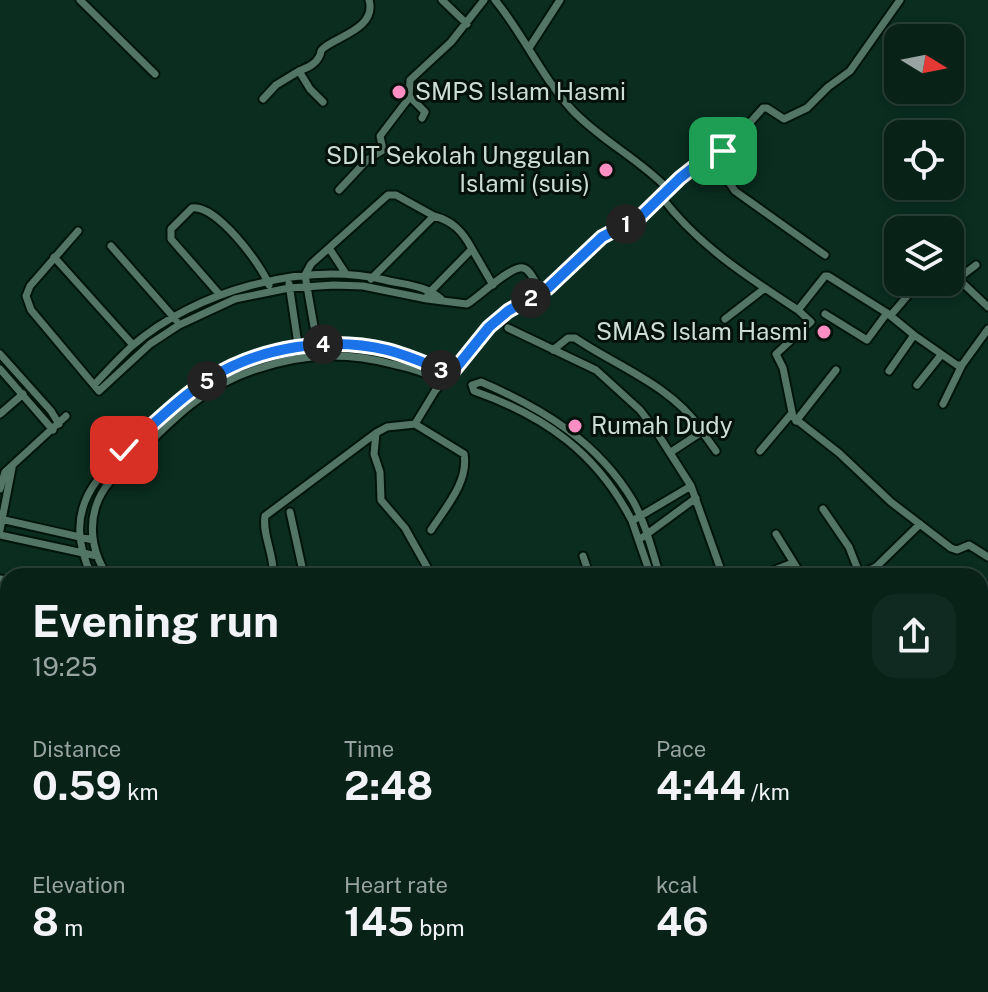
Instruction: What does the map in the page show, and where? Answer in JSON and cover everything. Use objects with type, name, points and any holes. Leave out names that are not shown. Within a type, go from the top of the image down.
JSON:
[{"type":"street","points":[[80,0],[155,74]]},
{"type":"street","points":[[263,99],[276,85],[312,66],[323,47],[345,38],[357,27],[368,13],[369,0]]},
{"type":"street","points":[[442,0],[467,24]]},
{"type":"street","points":[[339,190],[367,160],[384,149],[380,136],[410,97],[410,80],[451,42],[484,0]]},
{"type":"street","points":[[495,0],[574,112],[668,189]]},
{"type":"street","points":[[529,48],[560,0]]},
{"type":"street","points":[[439,382],[451,374],[489,327],[508,311],[548,288],[602,237],[640,217],[668,189],[728,147],[763,108],[784,119],[807,108],[855,65],[900,0]]},
{"type":"street","points":[[299,71],[323,102]]},
{"type":"street","points":[[410,97],[425,112],[422,118]]},
{"type":"street","points":[[711,156],[735,191],[825,255]]},
{"type":"street","points":[[319,355],[305,275],[311,264],[388,195],[396,195],[455,226],[465,236],[493,285]]},
{"type":"street","points":[[661,196],[696,235],[811,322],[776,354],[783,368],[794,417],[839,453],[883,495],[954,550],[969,545],[988,557]]},
{"type":"street","points":[[220,295],[171,239],[171,229],[192,208],[201,208],[219,221],[261,267],[271,291]]},
{"type":"street","points":[[363,286],[434,216]]},
{"type":"street","points":[[78,231],[30,286],[27,301],[31,310],[98,390],[103,389],[176,321],[235,299],[307,286],[363,286],[467,304],[521,267],[528,271],[539,288]]},
{"type":"street","points":[[111,246],[176,321]]},
{"type":"street","points":[[329,248],[346,274]]},
{"type":"street","points":[[427,299],[430,289],[472,249]]},
{"type":"street","points":[[54,257],[133,345]]},
{"type":"street","points":[[964,274],[976,265]]},
{"type":"street","points":[[94,385],[133,345],[220,295],[268,282],[305,275],[346,274],[430,289],[442,300]]},
{"type":"street","points":[[798,310],[826,275],[889,314],[941,355],[962,365]]},
{"type":"street","points":[[288,278],[300,357]]},
{"type":"street","points":[[964,283],[986,303]]},
{"type":"street","points":[[725,319],[765,288]]},
{"type":"street","points":[[986,303],[988,292]]},
{"type":"street","points":[[825,314],[867,340],[906,296]]},
{"type":"street","points":[[508,328],[596,370],[640,410],[691,486],[720,568]]},
{"type":"street","points":[[943,404],[962,365],[988,329]]},
{"type":"street","points":[[889,371],[914,335]]},
{"type":"street","points":[[553,350],[568,338],[575,338],[665,394],[690,415],[716,451]]},
{"type":"street","points":[[88,568],[81,553],[79,538],[81,511],[89,488],[104,469],[166,411],[211,378],[254,358],[316,345],[353,345],[385,350],[451,374]]},
{"type":"street","points":[[0,354],[56,427]]},
{"type":"street","points":[[104,568],[93,540],[96,506],[103,491],[114,476],[180,412],[220,384],[252,370],[319,355],[386,362],[439,382]]},
{"type":"street","points":[[917,385],[941,355]]},
{"type":"street","points":[[0,369],[56,427]]},
{"type":"street","points":[[415,424],[439,382],[441,370]]},
{"type":"street","points":[[760,451],[836,370]]},
{"type":"street","points":[[636,519],[575,446],[531,416],[474,391],[472,385],[481,382],[545,414],[579,437],[602,459],[633,501],[636,519],[656,568]]},
{"type":"street","points":[[0,414],[23,394]]},
{"type":"street","points":[[0,489],[4,473],[66,416]]},
{"type":"street","points":[[273,568],[265,516],[387,427],[415,424],[462,451],[465,457],[466,465],[458,488],[431,530]]},
{"type":"street","points":[[671,452],[701,430]]},
{"type":"street","points":[[376,433],[374,457],[380,472],[381,500],[405,528],[428,568]]},
{"type":"street","points":[[12,468],[0,533],[97,556]]},
{"type":"street","points":[[636,519],[691,486]]},
{"type":"street","points":[[643,538],[696,498]]},
{"type":"street","points":[[823,509],[849,547],[857,568]]},
{"type":"street","points":[[290,512],[302,568]]},
{"type":"street","points":[[1,519],[93,540]]},
{"type":"street","points":[[876,567],[920,524]]},
{"type":"street","points":[[776,534],[796,568]]},
{"type":"street","points":[[643,538],[649,568]]},
{"type":"street","points":[[583,556],[587,568]]},
{"type":"street","points":[[780,568],[793,563]]},
{"type":"place","name":"SMPS Islam Hasmi","points":[[399,92]]},
{"type":"place","name":"SDIT Sekolah Unggulan Islami (suis)","points":[[606,170]]},
{"type":"place","name":"SMAS Islam Hasmi","points":[[824,332]]},
{"type":"place","name":"Rumah Dudy","points":[[575,426]]},
{"type":"route","points":[[124,450],[166,411],[211,378],[254,358],[299,347],[327,344],[385,350],[451,374],[489,327],[508,311],[548,288],[602,237],[640,217],[680,178],[699,163],[723,151]]}]
